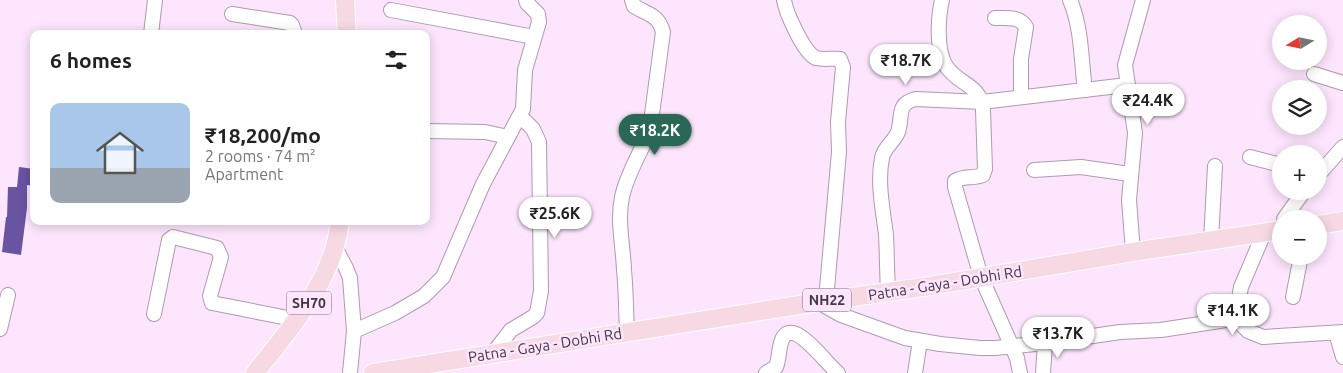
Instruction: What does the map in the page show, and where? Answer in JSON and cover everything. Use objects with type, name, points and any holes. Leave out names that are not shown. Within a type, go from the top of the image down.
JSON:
[{"type":"main road","points":[[345,0],[347,30]]},
{"type":"main road","points":[[1327,224],[1343,222]]},
{"type":"main road","name":"SH70","points":[[255,373],[298,320],[318,287],[335,247],[339,225]]},
{"type":"main road","name":"Patna - Gaya - Dobhi Rd","points":[[373,373],[494,352],[1210,241],[1272,228]]},
{"type":"street","points":[[151,30],[155,0]]},
{"type":"street","points":[[354,331],[395,313],[424,296],[443,277],[483,184],[520,116],[525,101],[525,70],[539,18],[538,14],[526,0]]},
{"type":"street","points":[[627,332],[620,206],[624,188],[646,142],[650,128],[663,32],[661,23],[656,18],[634,6],[632,0]]},
{"type":"street","points":[[784,0],[787,14],[807,50],[815,58],[840,59],[843,66],[838,122],[839,152],[822,301],[835,312],[895,335],[920,341],[980,348],[1045,343],[1120,332],[1161,330],[1239,318]]},
{"type":"street","points":[[942,0],[939,22],[942,58],[955,77],[974,89],[982,102],[985,169],[983,175],[978,177],[958,179],[955,181],[954,187],[981,277],[1012,346],[1020,373]]},
{"type":"street","points":[[1070,0],[1077,16],[1079,27],[1085,90]]},
{"type":"street","points":[[1133,252],[1129,217],[1130,174],[1134,133],[1125,65],[1144,0]]},
{"type":"street","points":[[391,10],[534,37]]},
{"type":"street","points":[[232,14],[286,22],[292,25],[293,30]]},
{"type":"street","points":[[995,18],[1017,19],[1026,27],[1021,59],[1021,97]]},
{"type":"street","points":[[1314,74],[1343,83]]},
{"type":"street","points":[[888,292],[886,236],[880,186],[882,159],[884,150],[895,138],[898,131],[903,107],[910,100],[982,102],[1127,85]]},
{"type":"street","points":[[494,352],[511,330],[537,313],[541,291],[539,142],[533,129],[520,116]]},
{"type":"street","points":[[430,131],[485,132],[508,137]]},
{"type":"street","points":[[1327,165],[1343,147]]},
{"type":"street","points":[[1250,157],[1272,163]]},
{"type":"street","points":[[1210,241],[1215,166]]},
{"type":"street","points":[[1034,170],[1081,167],[1130,174]]},
{"type":"street","points":[[1272,235],[1241,287],[1237,310],[1242,325],[1248,331],[1263,338],[1340,332],[1343,358]]},
{"type":"street","points":[[154,314],[169,240],[174,238],[217,248],[219,251],[221,257],[210,296],[212,303],[298,320]]},
{"type":"street","points":[[335,247],[350,278],[354,331],[350,373]]},
{"type":"street","points":[[1293,297],[1299,265]]},
{"type":"street","points":[[0,329],[8,295]]},
{"type":"street","points":[[766,373],[776,366],[783,338],[791,333],[808,341],[828,365],[838,373]]},
{"type":"street","points":[[915,373],[920,341]]},
{"type":"street","points":[[1043,373],[1045,343]]},
{"type":"building","points":[[19,167],[30,168],[30,185],[27,185],[27,208],[21,255],[2,252],[7,217],[8,187],[17,187]]}]
